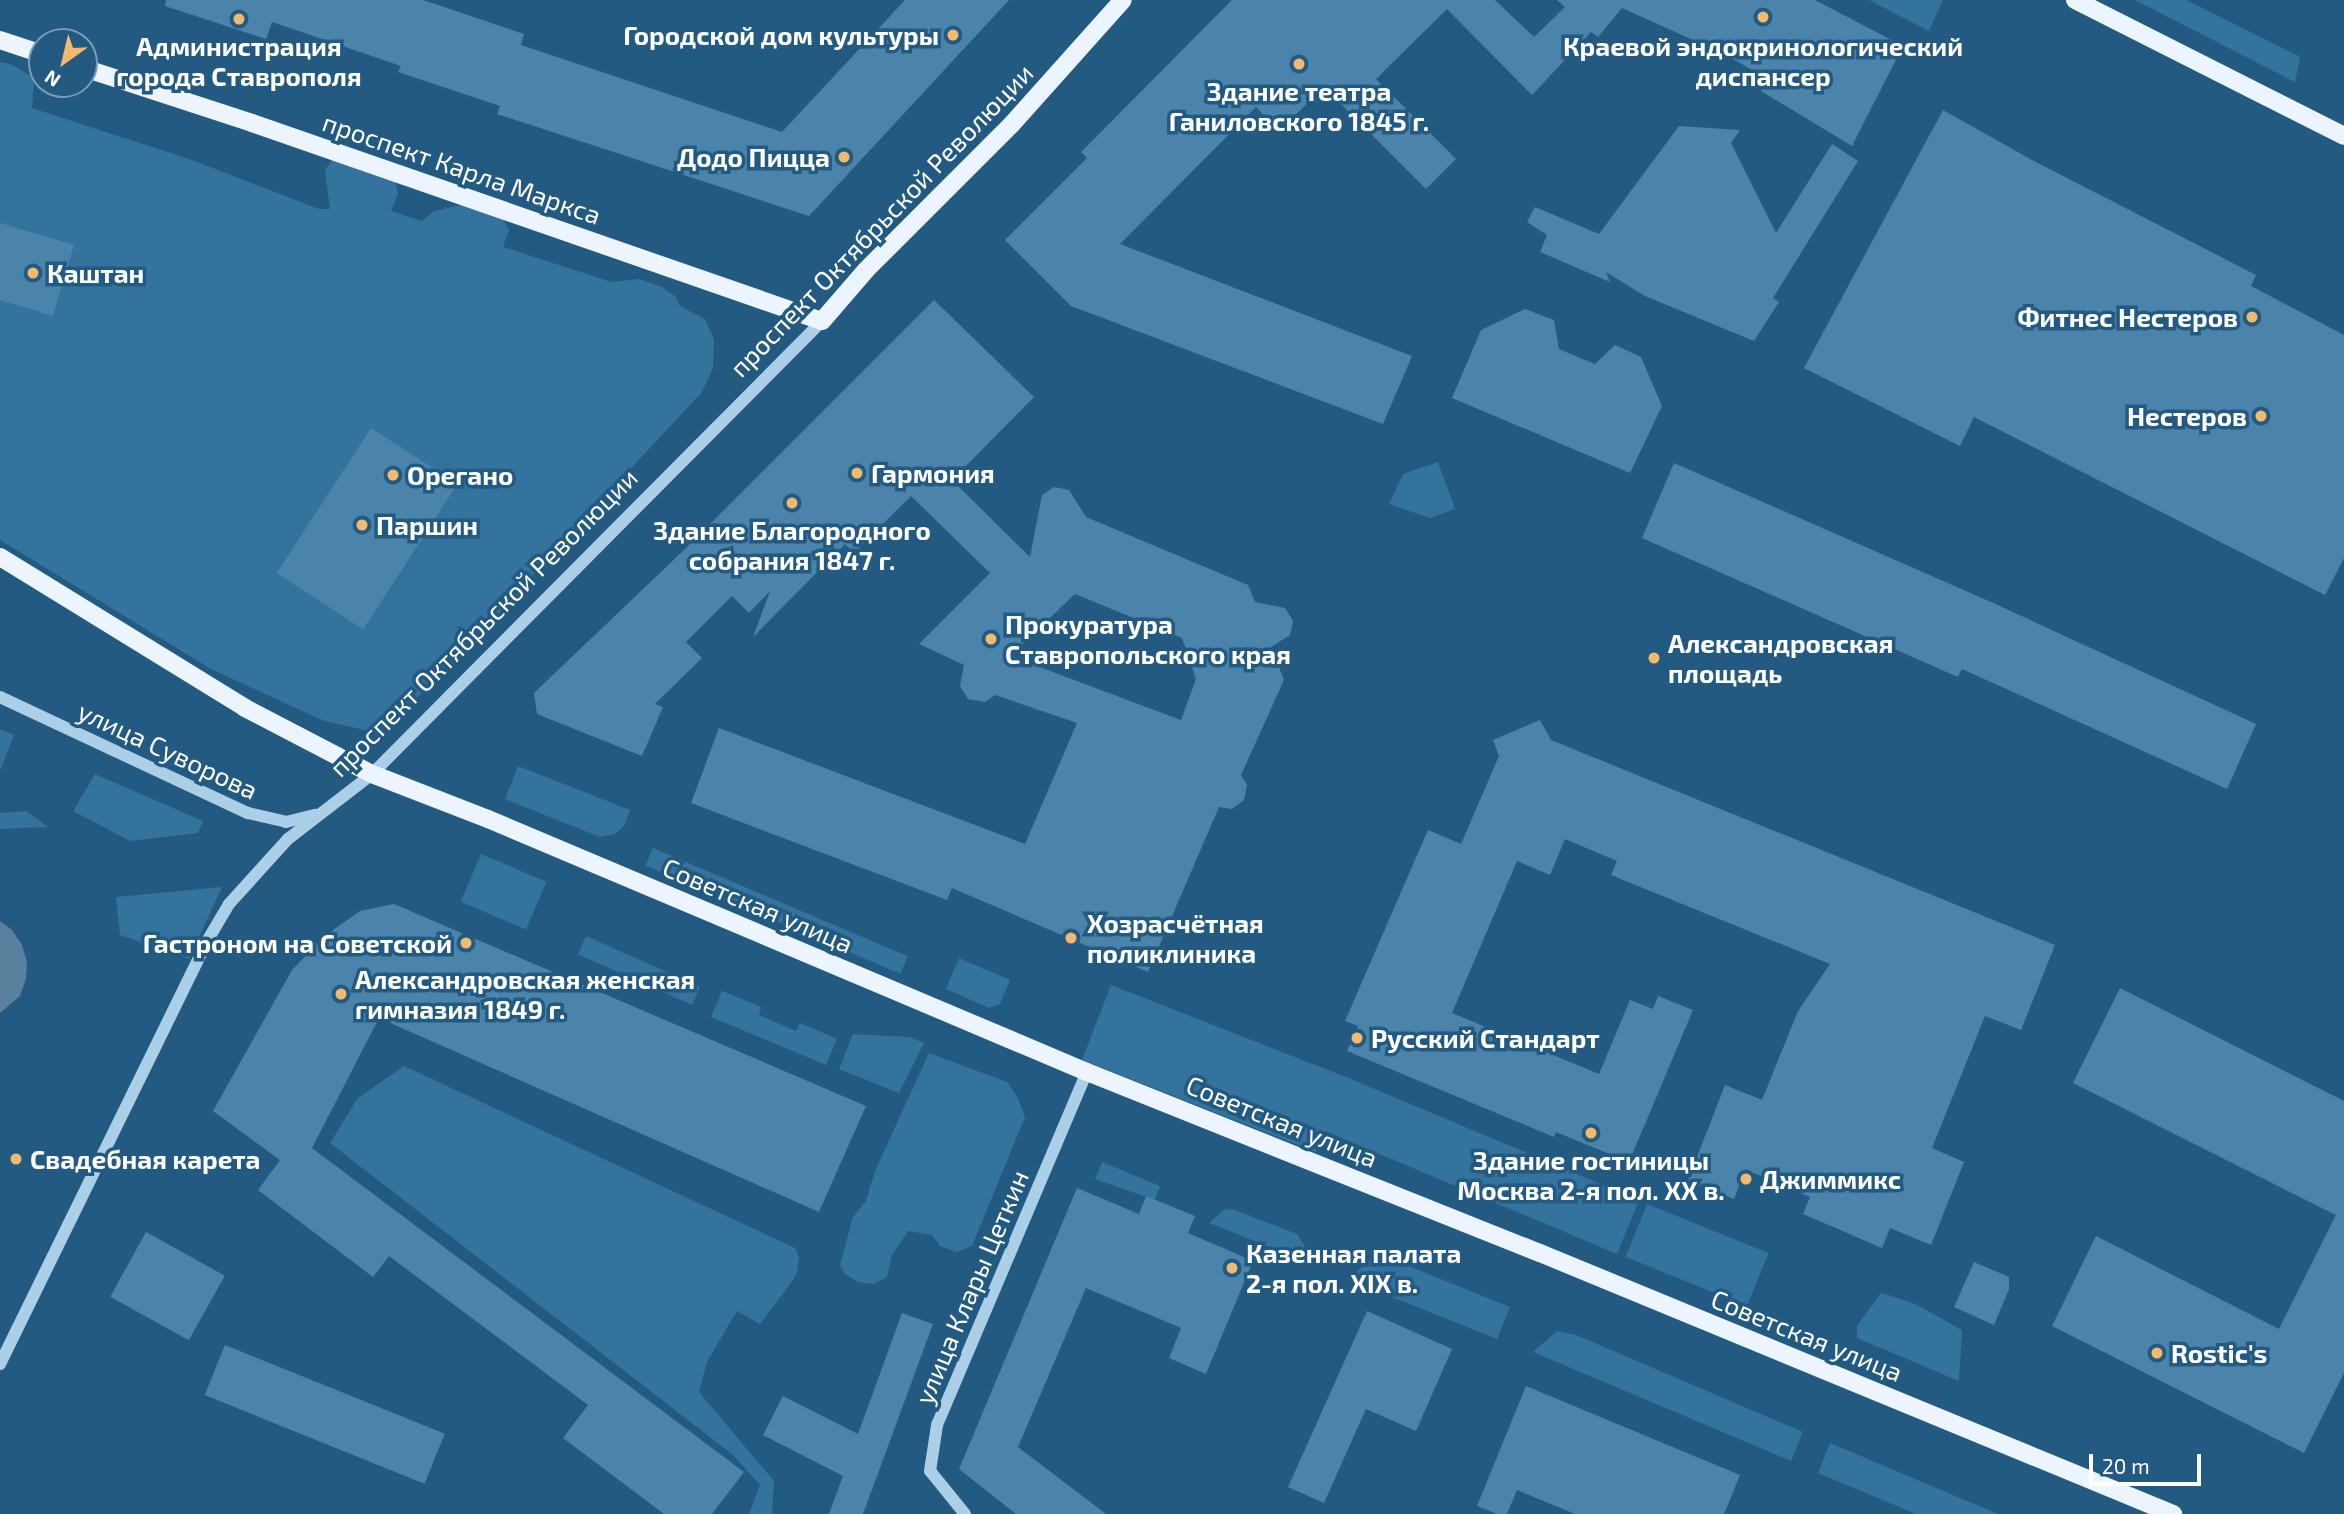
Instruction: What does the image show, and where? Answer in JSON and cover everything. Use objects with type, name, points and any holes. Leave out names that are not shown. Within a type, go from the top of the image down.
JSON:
[{"type":"main road","name":"проспект Октябрьской Революции","points":[[822,321],[866,270],[1012,124],[1123,0]]},
{"type":"main road","points":[[2075,0],[2344,136]]},
{"type":"main road","points":[[0,40],[28,49]]},
{"type":"main road","name":"проспект Карла Маркса","points":[[98,72],[252,122],[822,321]]},
{"type":"main road","points":[[0,556],[245,708],[372,774]]},
{"type":"main road","name":"Советская улица","points":[[372,774],[534,838],[1087,1072],[1540,1253],[2173,1514]]},
{"type":"street","name":"проспект Октябрьской Революции","points":[[0,1364],[194,968],[229,904],[288,839],[372,774],[822,321]]},
{"type":"street","name":"улица Суворова","points":[[0,697],[265,819],[286,822],[321,813]]},
{"type":"street","name":"улица Клары Цеткин","points":[[965,1514],[930,1471],[937,1425],[1087,1072]]},
{"type":"shaded area","points":[[1869,0],[1943,0],[1929,31]]},
{"type":"shaded area","points":[[2135,0],[2186,0],[2300,57],[2295,82]]},
{"type":"shaded area","points":[[0,62],[11,64],[28,74],[28,98],[33,98],[32,108],[192,160],[319,209],[330,209],[325,170],[332,160],[351,152],[362,152],[395,179],[398,194],[391,211],[422,221],[434,211],[474,202],[500,214],[509,230],[503,247],[612,282],[639,279],[662,287],[675,296],[680,306],[705,319],[714,340],[713,368],[702,392],[540,566],[500,619],[480,630],[393,724],[374,732],[324,721],[211,669],[0,540]]},
{"type":"shaded area","points":[[1438,462],[1455,509],[1430,518],[1389,504],[1403,474]]},
{"type":"shaded area","points":[[0,729],[14,735],[0,771]]},
{"type":"shaded area","points":[[518,766],[630,810],[624,826],[615,834],[600,837],[505,799]]},
{"type":"shaded area","points":[[95,774],[203,821],[198,833],[130,841],[73,811]]},
{"type":"shaded area","points":[[26,811],[48,827],[0,829],[0,813]]},
{"type":"shaded area","points":[[653,848],[908,956],[901,974],[646,865]]},
{"type":"shaded area","points":[[481,854],[546,882],[526,930],[461,902]]},
{"type":"shaded area","points":[[222,887],[189,959],[120,935],[116,897]]},
{"type":"shaded area","points":[[0,921],[12,930],[22,945],[27,962],[26,979],[20,996],[0,1013]]},
{"type":"shaded area","points":[[586,936],[700,987],[692,1005],[578,954]]},
{"type":"shaded area","points":[[959,958],[1010,980],[1000,1004],[989,1008],[946,989]]},
{"type":"shaded area","points":[[1111,985],[1346,1077],[1639,1200],[1617,1254],[1325,1131],[1316,1152],[1082,1060]]},
{"type":"shaded area","points":[[722,991],[761,1007],[759,1015],[796,1031],[800,1023],[837,1039],[826,1065],[711,1017]]},
{"type":"shaded area","points":[[853,1034],[909,1037],[924,1043],[899,1093],[839,1069]]},
{"type":"shaded area","points":[[929,1053],[1007,1082],[1017,1096],[1025,1117],[972,1246],[957,1252],[940,1246],[932,1235],[908,1231],[892,1255],[887,1277],[874,1284],[858,1282],[845,1274],[840,1265],[853,1217],[866,1201],[875,1171]]},
{"type":"shaded area","points":[[404,1066],[795,1248],[799,1258],[797,1273],[791,1283],[760,1324],[737,1311],[707,1362],[699,1392],[774,1481],[772,1514],[749,1514],[760,1485],[733,1455],[330,1143],[358,1098]]},
{"type":"shaded area","points":[[1102,1162],[1160,1186],[1155,1200],[1095,1179]]},
{"type":"shaded area","points":[[1647,1204],[1768,1253],[1747,1306],[1626,1257]]},
{"type":"shaded area","points":[[1232,1209],[1297,1234],[1306,1247],[1308,1262],[1209,1223],[1224,1210]]},
{"type":"shaded area","points":[[1379,1254],[1510,1307],[1497,1339],[1347,1279]]},
{"type":"shaded area","points":[[1881,1293],[1915,1304],[1962,1330],[1959,1381],[1857,1338],[1857,1326]]},
{"type":"shaded area","points":[[1557,1331],[1576,1335],[1803,1432],[1791,1461],[1533,1352]]},
{"type":"shaded area","points":[[1830,1443],[1998,1514],[1916,1514],[1818,1473]]},
{"type":"building","points":[[166,0],[423,0],[524,34],[521,45],[782,132],[905,0],[1009,0],[809,216],[497,114],[500,106],[398,72],[401,66],[272,22],[266,39],[165,6]]},
{"type":"building","points":[[1232,0],[1495,0],[1534,37],[1565,7],[1557,0],[1815,0],[1903,46],[1852,146],[1761,91],[1768,79],[1724,54],[1622,8],[1598,37],[1591,32],[1532,95],[1447,9],[1376,79],[1456,159],[1426,189],[1324,87],[1279,131],[1256,107],[1120,244],[1412,356],[1383,424],[1071,306],[1005,240],[1087,158],[1081,152]]},
{"type":"building","points":[[1943,110],[2032,160],[2256,275],[2251,286],[2344,335],[2344,558],[2325,595],[1974,417],[1960,446],[1804,368]]},
{"type":"building","points":[[1679,126],[1740,130],[1731,143],[1776,233],[1832,144],[1858,161],[1773,298],[1779,302],[1754,341],[1645,296],[1606,272],[1610,282],[1540,252],[1547,235],[1527,222],[1535,207],[1599,234]]},
{"type":"building","name":"Каштан","points":[[0,223],[74,245],[53,316],[0,300]]},
{"type":"building","points":[[934,300],[1034,397],[952,480],[1030,557],[1042,495],[1054,487],[1069,490],[1086,517],[1248,585],[1255,602],[1285,608],[1293,621],[1290,635],[1271,647],[1284,680],[1241,775],[1247,785],[1244,800],[1232,809],[1219,807],[1148,972],[952,888],[947,900],[691,803],[719,728],[1025,844],[1077,723],[995,695],[985,702],[968,699],[960,686],[964,665],[919,644],[990,573],[911,496],[854,553],[845,544],[753,637],[770,591],[749,613],[732,596],[686,642],[702,658],[655,704],[663,707],[642,756],[537,714],[534,693],[684,550]],"holes":[[[1075,594],[1182,638],[1196,679],[1181,720],[1010,656]]]},
{"type":"building","points":[[1525,309],[1554,320],[1559,349],[1595,364],[1615,345],[1641,357],[1662,406],[1630,473],[1452,398],[1481,330]]},
{"type":"building","points":[[371,428],[457,484],[363,629],[277,573]]},
{"type":"building","points":[[1674,463],[1991,602],[2256,724],[2227,789],[1962,669],[1958,677],[1642,538]]},
{"type":"building","points":[[1540,720],[1551,740],[2055,945],[2021,1030],[1985,1016],[1932,1148],[1964,1162],[1931,1245],[1890,1228],[1882,1248],[1803,1214],[1810,1197],[1754,1173],[1749,1186],[1740,1183],[1734,1199],[1688,1180],[1725,1085],[1762,1100],[1798,1011],[1830,964],[1611,875],[1617,861],[1565,839],[1550,875],[1517,861],[1452,1013],[1599,1074],[1630,1000],[1653,1009],[1658,996],[1693,1010],[1629,1162],[1556,1132],[1554,1137],[1347,1051],[1358,1026],[1345,1021],[1428,830],[1461,844],[1499,756],[1493,740]]},
{"type":"building","points":[[394,904],[866,1106],[819,1212],[379,1018],[312,1148],[744,1472],[712,1514],[664,1514],[563,1438],[588,1405],[389,1256],[373,1277],[258,1190],[280,1160],[213,1111],[292,970],[326,935],[360,911]]},
{"type":"building","points":[[2120,988],[2344,1101],[2344,1373],[2304,1453],[2052,1326],[2096,1236],[2279,1329],[2336,1215],[2073,1083]]},
{"type":"building","points":[[1077,1188],[1139,1214],[1146,1196],[1195,1216],[1188,1233],[1253,1261],[1206,1374],[1169,1358],[1181,1328],[1086,1288],[1018,1447],[1106,1514],[1016,1514],[959,1469]]},
{"type":"building","points":[[146,1232],[225,1276],[189,1340],[110,1297]]},
{"type":"building","points":[[1974,1262],[2009,1277],[2009,1289],[1994,1325],[1954,1307]]},
{"type":"building","points":[[1367,1311],[1452,1349],[1416,1431],[1366,1409],[1324,1503],[1288,1487]]},
{"type":"building","points":[[902,1313],[933,1324],[863,1514],[829,1514],[843,1476],[763,1435],[783,1396],[858,1434]]},
{"type":"building","points":[[225,1345],[445,1434],[425,1484],[205,1395]]},
{"type":"building","points":[[1526,1386],[1740,1475],[1724,1514],[1575,1514],[1517,1490],[1507,1514],[1497,1514],[1477,1506]]},
{"type":"place","name":"Краевой эндокринологический диспансер","points":[[1763,17]]},
{"type":"place","name":"Администрация города Ставрополя","points":[[239,19]]},
{"type":"place","name":"Городской дом культуры","points":[[953,35]]},
{"type":"place","name":"Здание театра Ганиловского 1845 г.","points":[[1299,64]]},
{"type":"place","name":"Додо Пицца","points":[[844,157]]},
{"type":"place","name":"Каштан","points":[[33,273]]},
{"type":"place","name":"Фитнес Нестеров","points":[[2252,317]]},
{"type":"place","name":"Нестеров","points":[[2261,416]]},
{"type":"place","name":"Гармония","points":[[857,473]]},
{"type":"place","name":"Орегано","points":[[393,475]]},
{"type":"place","name":"Здание Благородного собрания 1847 г.","points":[[792,503]]},
{"type":"place","name":"Паршин","points":[[362,525]]},
{"type":"place","name":"Прокуратура Ставропольского края","points":[[991,639]]},
{"type":"place","name":"Александровская площадь","points":[[1654,658]]},
{"type":"place","name":"Хозрасчётная поликлиника","points":[[1071,938]]},
{"type":"place","name":"Гастроном на Советской","points":[[466,943]]},
{"type":"place","name":"Александровская женская гимназия 1849 г.","points":[[341,994]]},
{"type":"place","name":"Русский Стандарт","points":[[1357,1038]]},
{"type":"place","name":"Здание гостиницы Москва 2-я пол. ХХ в.","points":[[1591,1133]]},
{"type":"place","name":"Свадебная карета","points":[[16,1159]]},
{"type":"place","name":"Джиммикс","points":[[1746,1179]]},
{"type":"place","name":"Казенная палата 2-я пол. XIX в.","points":[[1232,1268]]},
{"type":"place","name":"Rostic's","points":[[2157,1353]]}]
